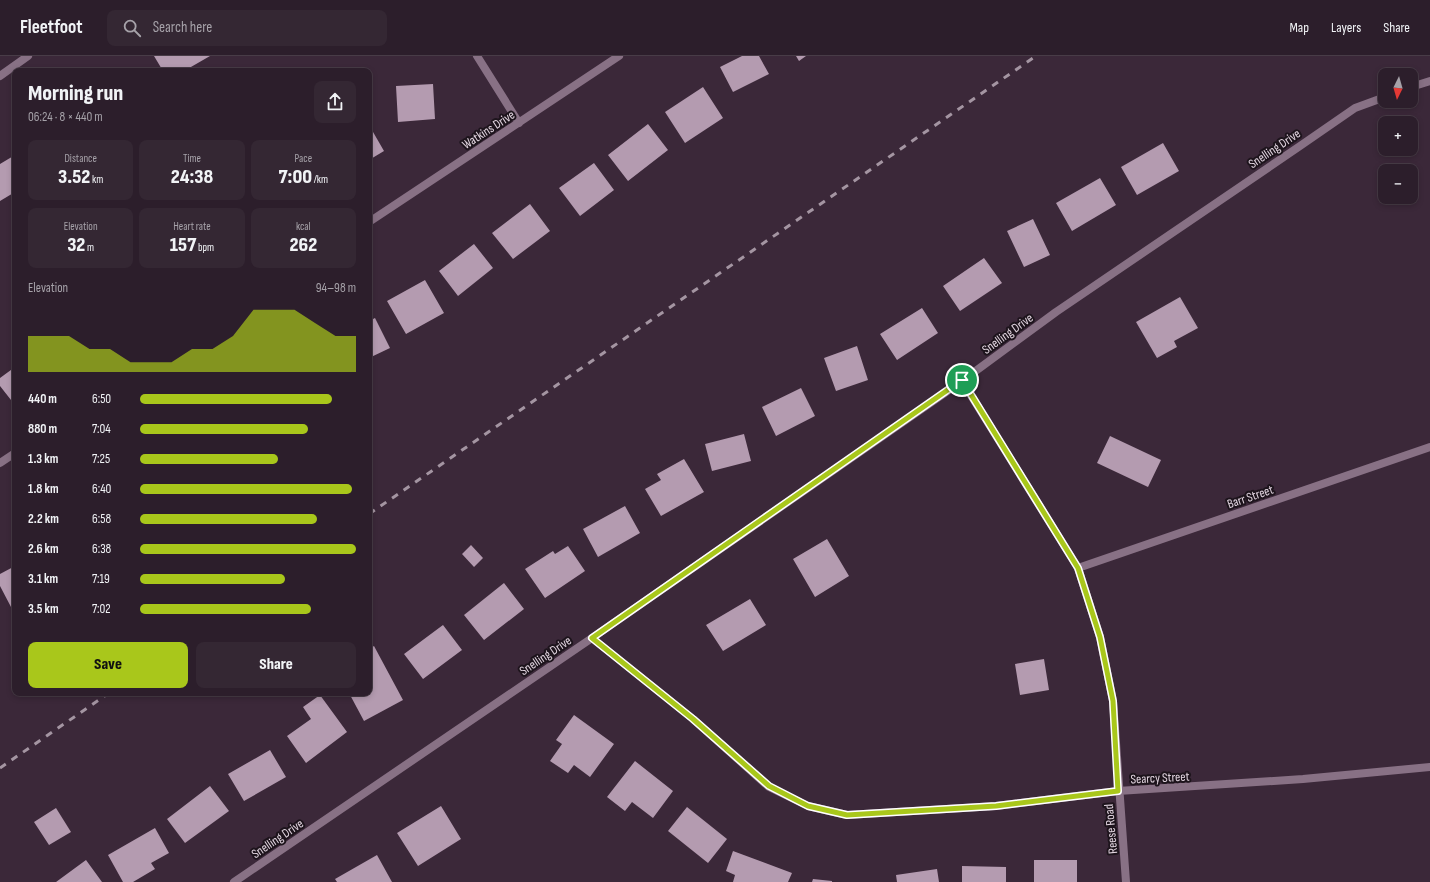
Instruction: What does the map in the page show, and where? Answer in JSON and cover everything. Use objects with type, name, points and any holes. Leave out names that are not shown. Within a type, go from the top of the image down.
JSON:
[{"type":"street","points":[[0,76],[28,56]]},
{"type":"street","points":[[477,56],[519,123]]},
{"type":"street","name":"Watkins Drive","points":[[372,220],[619,56]]},
{"type":"street","points":[[1418,85],[1430,81]]},
{"type":"street","name":"Snelling Drive","points":[[234,882],[592,638],[962,380],[1056,312],[1355,108],[1378,100]]},
{"type":"street","name":"Reese Road","points":[[962,380],[1078,568],[1100,637],[1113,701],[1118,791],[1126,882]]},
{"type":"street","name":"Barr Street","points":[[1078,568],[1430,447]]},
{"type":"street","points":[[0,463],[12,455]]},
{"type":"street","name":"Searcy Street","points":[[592,638],[693,719],[769,786],[808,806],[847,815],[996,806],[1118,791],[1303,779],[1430,767]]},
{"type":"building","points":[[154,56],[210,56],[189,68],[161,68]]},
{"type":"building","points":[[742,56],[759,56],[769,74],[733,92],[720,67]]},
{"type":"building","points":[[796,56],[806,56],[799,61]]},
{"type":"building","points":[[433,84],[435,119],[398,122],[396,86]]},
{"type":"building","points":[[703,87],[723,118],[685,143],[665,112]]},
{"type":"building","points":[[648,124],[668,150],[628,181],[608,155]]},
{"type":"building","points":[[372,130],[384,151],[372,158]]},
{"type":"building","points":[[1163,143],[1179,171],[1137,195],[1121,167]]},
{"type":"building","points":[[12,157],[12,194],[0,201],[0,164]]},
{"type":"building","points":[[594,163],[614,190],[580,216],[559,188]]},
{"type":"building","points":[[1100,178],[1116,205],[1072,231],[1056,203]]},
{"type":"building","points":[[530,204],[550,231],[513,259],[492,233]]},
{"type":"building","points":[[1033,219],[1050,255],[1024,267],[1007,231]]},
{"type":"building","points":[[474,244],[493,268],[458,296],[439,271]]},
{"type":"building","points":[[984,258],[1002,283],[960,311],[943,286]]},
{"type":"building","points":[[425,280],[444,313],[406,334],[387,301]]},
{"type":"building","points":[[1180,297],[1198,328],[1174,341],[1177,347],[1157,358],[1136,322]]},
{"type":"building","points":[[922,308],[938,333],[897,360],[880,334]]},
{"type":"building","points":[[375,318],[390,348],[372,357],[372,320]]},
{"type":"building","points":[[857,346],[868,380],[836,391],[824,358]]},
{"type":"building","points":[[12,369],[11,400],[0,386],[0,378]]},
{"type":"building","points":[[801,388],[815,416],[776,436],[762,407]]},
{"type":"building","points":[[744,434],[751,461],[712,471],[705,444]]},
{"type":"building","points":[[1110,436],[1161,460],[1148,487],[1097,463]]},
{"type":"building","points":[[684,459],[704,492],[661,516],[645,489],[661,480],[657,474]]},
{"type":"building","points":[[625,506],[640,533],[598,557],[583,529]]},
{"type":"building","points":[[827,539],[849,576],[815,597],[793,559]]},
{"type":"building","points":[[471,545],[483,558],[474,567],[462,554]]},
{"type":"building","points":[[568,546],[585,571],[545,598],[525,569],[553,551],[555,554]]},
{"type":"building","points":[[12,568],[11,607],[0,586],[0,574]]},
{"type":"building","points":[[504,583],[524,609],[484,640],[464,615]]},
{"type":"building","points":[[750,599],[766,625],[723,651],[706,625]]},
{"type":"building","points":[[443,625],[462,650],[423,679],[404,654]]},
{"type":"building","points":[[374,646],[403,700],[364,721],[351,696],[372,696],[372,647]]},
{"type":"building","points":[[1044,659],[1049,690],[1020,695],[1015,664]]},
{"type":"building","points":[[321,696],[347,732],[306,763],[287,736],[311,719],[303,707]]},
{"type":"building","points":[[574,715],[614,744],[590,777],[574,765],[568,773],[550,761],[562,744],[556,740]]},
{"type":"building","points":[[270,750],[286,777],[244,801],[228,774]]},
{"type":"building","points":[[635,761],[673,791],[653,818],[632,802],[625,811],[607,797]]},
{"type":"building","points":[[210,786],[229,811],[185,843],[167,819]]},
{"type":"building","points":[[441,806],[461,839],[418,866],[397,833]]},
{"type":"building","points":[[687,807],[727,839],[708,863],[668,831]]},
{"type":"building","points":[[56,808],[71,832],[49,845],[34,822]]},
{"type":"building","points":[[155,828],[169,853],[151,863],[155,869],[133,882],[123,882],[108,855]]},
{"type":"building","points":[[733,851],[792,873],[788,882],[733,882],[735,875],[726,871]]},
{"type":"building","points":[[377,855],[392,882],[337,882],[335,879]]},
{"type":"building","points":[[86,860],[102,882],[56,882]]},
{"type":"building","points":[[1034,860],[1077,860],[1077,882],[1034,882]]},
{"type":"building","points":[[962,866],[1006,867],[1006,882],[962,882]]},
{"type":"building","points":[[937,869],[939,882],[897,882],[896,875]]},
{"type":"building","points":[[813,879],[832,881],[832,882],[812,882]]},
{"type":"railway","points":[[372,512],[1036,56]]},
{"type":"railway","points":[[0,768],[105,696]]},
{"type":"route","points":[[962,380],[1078,568],[1100,637],[1113,701],[1118,791],[996,806],[847,815],[808,806],[769,786],[693,719],[592,638],[962,380]]}]
